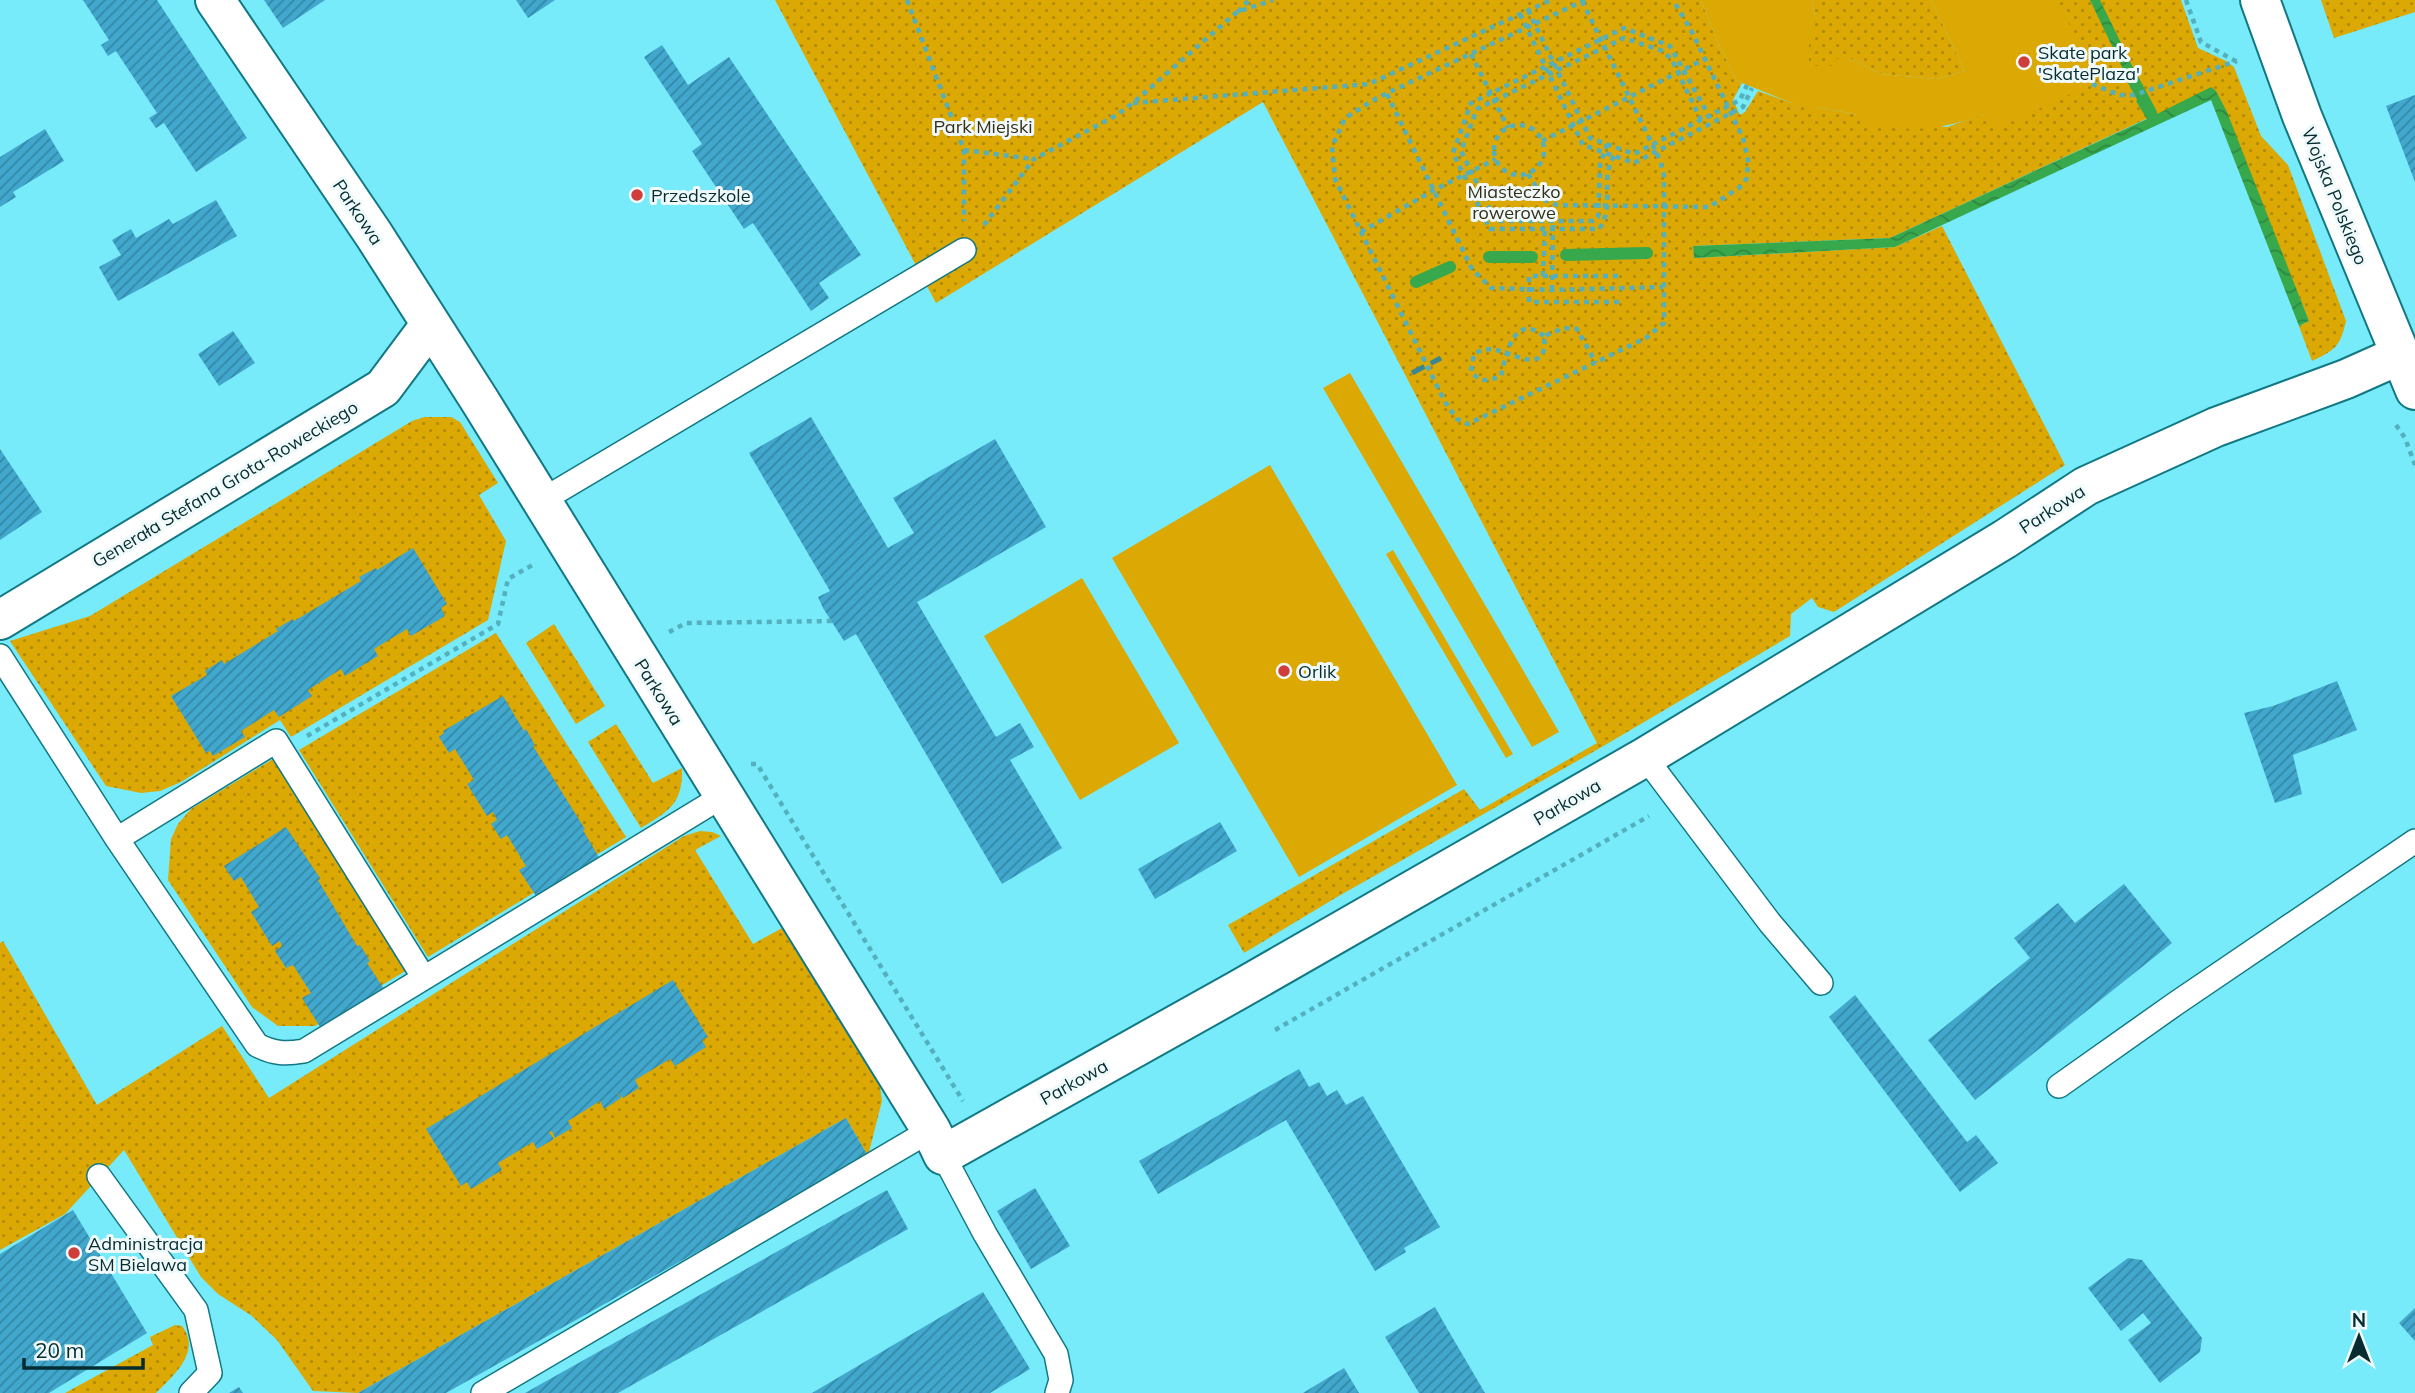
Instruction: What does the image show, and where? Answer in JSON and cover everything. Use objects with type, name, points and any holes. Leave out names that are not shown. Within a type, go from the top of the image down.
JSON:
[{"type":"street","name":"Parkowa","points":[[215,0],[374,235],[937,1143],[1238,990],[1645,757],[2086,486],[2216,427],[2346,379],[2400,355]]},
{"type":"street","name":"Wojska Polskiego","points":[[2260,0],[2302,117],[2415,390]]},
{"type":"street","name":"Generała Stefana Grota-Roweckiego","points":[[0,620],[383,388],[430,325]]},
{"type":"lane","points":[[541,501],[964,250]]},
{"type":"lane","points":[[0,656],[117,839],[257,1045],[270,1052],[285,1054],[304,1051],[723,796]]},
{"type":"lane","points":[[117,839],[276,741],[424,978]]},
{"type":"lane","points":[[1645,757],[1770,923],[1821,983]]},
{"type":"lane","points":[[2059,1086],[2415,841]]},
{"type":"lane","points":[[483,1393],[937,1143],[985,1234],[1056,1354],[1061,1380],[1057,1393]]},
{"type":"lane","points":[[99,1176],[196,1310],[210,1373],[191,1393]]},
{"type":"path","points":[[907,0],[964,150],[964,250]]},
{"type":"path","points":[[964,250],[1034,159],[1117,115],[1249,0]]},
{"type":"path","points":[[1237,12],[1273,0]]},
{"type":"path","points":[[1133,103],[1369,84],[1551,0]]},
{"type":"path","points":[[1528,174],[1539,194],[1549,203],[1598,207],[1709,207],[1739,188],[1746,178],[1748,160],[1743,138],[1673,0]]},
{"type":"path","points":[[1584,1],[1656,152],[1664,175],[1664,323],[1646,338],[1468,424],[1457,419],[1446,402],[1360,232],[1335,179],[1332,148],[1345,118],[1387,93],[1535,24],[1584,1]]},
{"type":"path","points":[[1520,14],[1583,145],[1634,163],[1743,107],[1750,87],[1740,100],[1728,107],[1634,154],[1590,138],[1528,10]]},
{"type":"path","points":[[1614,156],[1607,168],[1606,219],[1598,229],[1490,229],[1453,153],[1471,103],[1624,28],[1670,46],[1713,123]]},
{"type":"path","points":[[1607,144],[1600,165],[1598,217],[1594,221],[1496,220],[1461,151],[1477,109],[1624,38],[1662,51],[1672,60],[1701,120]]},
{"type":"path","points":[[1471,54],[1508,128]]},
{"type":"path","points":[[1542,141],[1705,59]]},
{"type":"path","points":[[2092,84],[2119,95],[2133,95],[2238,61]]},
{"type":"path","points":[[1387,93],[1472,269],[1491,288],[1552,290],[1663,287]]},
{"type":"path","points":[[1524,126],[1538,134],[1542,141],[1544,149],[1540,164],[1528,174],[1506,171],[1496,159],[1495,145],[1508,128],[1524,126]]},
{"type":"path","points":[[964,150],[1034,159]]},
{"type":"path","points":[[1360,232],[1496,159]]},
{"type":"path","points":[[1552,290],[1553,221]]},
{"type":"path","points":[[1543,276],[1545,229]]},
{"type":"path","points":[[1619,302],[1529,302],[1530,276],[1620,276]]},
{"type":"path","points":[[1544,336],[1527,328],[1512,339],[1506,354],[1501,376],[1488,381],[1478,379],[1471,372],[1474,354],[1483,350],[1494,349],[1506,354],[1524,361],[1533,360],[1541,355],[1545,346],[1544,336]]},
{"type":"path","points":[[1544,336],[1564,328],[1577,329],[1596,363]]},
{"type":"path","points":[[2393,420],[2405,438],[2415,465]]},
{"type":"path","points":[[282,751],[498,624],[508,579],[568,544]]},
{"type":"path","points":[[666,634],[686,623],[832,621]]},
{"type":"path","points":[[1275,1030],[1652,814],[1674,795]]},
{"type":"green space","points":[[775,0],[1701,0],[1719,45],[1737,81],[1742,83],[1733,100],[1740,115],[1745,112],[1758,91],[1817,112],[1818,107],[1947,127],[1987,113],[2057,0],[2181,0],[2198,48],[2234,67],[2261,136],[2288,165],[2346,321],[2335,347],[2312,361],[2299,326],[2309,321],[2216,91],[2157,115],[2147,96],[2137,102],[2148,118],[1890,238],[1693,246],[1694,258],[1895,247],[1942,226],[2065,465],[1834,612],[1818,607],[1812,598],[1791,614],[1790,636],[1244,953],[1228,925],[1464,789],[1480,810],[1597,743],[1263,102],[936,303]]},
{"type":"green space","name":"Skate park 'SkatePlaza'","points":[[1701,0],[1812,0],[1815,42],[1809,42],[1809,66],[1832,66],[1833,59],[1849,58],[1882,74],[1936,79],[1965,71],[1931,0],[2057,0],[2095,76],[2092,84],[1996,129],[1987,113],[1956,123],[1923,128],[1875,125],[1859,121],[1858,115],[1818,107],[1817,113],[1737,81]]},
{"type":"green space","points":[[1812,0],[1931,0],[1965,71],[1936,79],[1882,74],[1849,58],[1832,66],[1808,66],[1808,41],[1815,42]]},
{"type":"green space","points":[[2321,0],[2415,0],[2415,12],[2334,38]]},
{"type":"green space","points":[[1350,373],[1559,732],[1532,747],[1323,388]]},
{"type":"green space","points":[[424,417],[451,417],[460,422],[498,483],[479,495],[506,541],[488,620],[291,737],[280,720],[181,782],[160,791],[141,793],[106,786],[10,641],[90,616],[412,421]]},
{"type":"green space","name":"Orlik","points":[[1270,465],[1457,785],[1299,877],[1112,558]]},
{"type":"green space","points":[[1393,550],[1513,754],[1506,758],[1386,554]]},
{"type":"green space","points":[[1082,578],[1179,743],[1080,800],[984,636]]},
{"type":"green space","points":[[554,624],[605,706],[576,724],[526,643]]},
{"type":"green space","points":[[496,633],[626,837],[428,957],[299,750]]},
{"type":"green space","points":[[616,724],[653,783],[682,768],[677,798],[667,811],[641,828],[588,742]]},
{"type":"green space","points":[[273,759],[407,970],[315,1026],[278,1026],[252,1007],[168,880],[171,839],[178,824],[191,809]]},
{"type":"green space","points":[[700,831],[721,836],[695,850],[753,944],[784,927],[879,1078],[882,1101],[868,1156],[846,1118],[358,1393],[313,1391],[277,1340],[252,1316],[218,1294],[201,1277],[124,1150],[65,1214],[0,1250],[0,943],[3,941],[97,1105],[222,1026],[269,1098],[684,836]]},
{"type":"green space","points":[[175,1325],[182,1326],[187,1336],[187,1354],[177,1371],[156,1393],[65,1393],[153,1345],[150,1337]]},
{"type":"water","points":[[2090,0],[2100,0],[2142,86],[2133,90]]},
{"type":"water","points":[[2211,87],[2227,112],[2309,321],[2299,326],[2211,100],[1895,247],[1694,258],[1693,246],[1890,238],[2147,119],[2136,101],[2147,96],[2157,114]]},
{"type":"building","points":[[83,0],[157,0],[247,138],[196,172],[164,123],[156,128],[149,118],[157,113],[116,51],[108,56],[101,45],[109,40]]},
{"type":"building","points":[[264,0],[325,0],[283,28]]},
{"type":"building","points":[[516,0],[555,0],[528,18]]},
{"type":"building","points":[[662,45],[688,85],[729,57],[861,255],[819,283],[829,298],[811,311],[753,223],[744,229],[692,151],[702,144],[644,57]]},
{"type":"building","points":[[2415,95],[2415,182],[2386,106]]},
{"type":"building","points":[[45,129],[64,161],[13,192],[16,197],[0,207],[0,157]]},
{"type":"building","points":[[216,200],[237,236],[118,301],[99,267],[121,255],[112,240],[131,229],[136,238],[169,219],[173,224]]},
{"type":"building","points":[[233,331],[255,363],[219,386],[198,354]]},
{"type":"building","points":[[811,417],[888,548],[914,533],[893,498],[995,439],[1046,527],[917,602],[996,737],[1020,723],[1034,747],[1010,760],[1062,848],[1002,884],[856,634],[844,641],[823,608],[818,597],[830,591],[749,453]]},
{"type":"building","points":[[0,449],[42,512],[0,540]]},
{"type":"building","points":[[413,548],[447,604],[441,608],[445,616],[411,636],[407,629],[374,649],[378,656],[345,676],[341,669],[308,690],[312,696],[279,717],[274,710],[241,731],[245,737],[213,756],[210,751],[206,753],[171,696],[207,675],[205,671],[222,660],[224,664],[278,631],[276,629],[361,581],[359,577],[376,568],[377,570]]},
{"type":"building","points":[[2337,681],[2357,730],[2293,755],[2302,794],[2275,803],[2244,713],[2273,706]]},
{"type":"building","points":[[503,696],[524,731],[526,729],[535,745],[533,746],[585,829],[583,830],[604,866],[538,899],[519,870],[526,866],[507,835],[501,839],[491,824],[497,820],[493,812],[487,816],[467,784],[474,780],[455,749],[449,753],[439,737],[443,731]]},
{"type":"building","points":[[1220,822],[1237,851],[1155,899],[1138,869]]},
{"type":"building","points":[[286,827],[320,878],[318,880],[357,946],[360,945],[370,961],[367,963],[388,995],[322,1030],[302,998],[311,993],[293,965],[286,968],[275,951],[282,946],[280,941],[272,946],[251,912],[259,907],[241,877],[234,881],[224,866]]},
{"type":"building","points":[[2124,884],[2172,943],[1975,1100],[1928,1040],[2030,958],[2014,938],[2058,903],[2075,923]]},
{"type":"building","points":[[673,980],[708,1037],[702,1040],[706,1047],[675,1066],[670,1059],[635,1080],[639,1088],[623,1098],[616,1092],[621,1098],[604,1109],[600,1101],[568,1121],[572,1128],[555,1138],[552,1131],[549,1132],[554,1139],[537,1149],[533,1142],[498,1163],[502,1170],[471,1189],[467,1182],[461,1186],[426,1129]]},
{"type":"building","points":[[1855,995],[1967,1142],[1976,1135],[1998,1163],[1960,1192],[1829,1017]]},
{"type":"building","points":[[1299,1069],[1309,1087],[1319,1082],[1327,1096],[1337,1090],[1346,1105],[1363,1096],[1440,1227],[1404,1248],[1406,1252],[1375,1271],[1286,1120],[1158,1194],[1139,1161]]},
{"type":"building","points":[[846,1118],[868,1156],[446,1393],[358,1393]]},
{"type":"building","points":[[1035,1188],[1070,1246],[1031,1269],[997,1211]]},
{"type":"building","points":[[887,1190],[908,1229],[618,1393],[525,1393]]},
{"type":"building","points":[[73,1210],[147,1333],[49,1393],[0,1393],[0,1254]]},
{"type":"building","points":[[2128,1258],[2142,1260],[2202,1338],[2200,1352],[2160,1383],[2128,1340],[2151,1323],[2143,1313],[2121,1331],[2088,1288]]},
{"type":"building","points":[[983,1292],[1030,1369],[990,1393],[812,1393]]},
{"type":"building","points":[[1435,1307],[1485,1393],[1419,1393],[1385,1337]]},
{"type":"building","points":[[2415,1308],[2415,1341],[2399,1323]]},
{"type":"building","points":[[1344,1368],[1359,1393],[1303,1393]]},
{"type":"building","points":[[239,1387],[243,1393],[229,1393]]},
{"type":"waterway","points":[[2130,74],[2151,113]]},
{"type":"waterway","points":[[1566,255],[1647,253]]},
{"type":"waterway","points":[[1489,257],[1532,257]]},
{"type":"waterway","points":[[1416,282],[1450,267]]},
{"type":"railway","points":[[1412,373],[1441,358]]},
{"type":"place","name":"Skate park 'SkatePlaza'","points":[[2024,62]]},
{"type":"place","name":"Przedszkole","points":[[637,195]]},
{"type":"place","name":"Orlik","points":[[1284,671]]},
{"type":"place","name":"Administracja SM Bielawa","points":[[74,1253]]},
{"type":"park label","name":"Park Miejski","points":[[983,126]]},
{"type":"park label","name":"Miasteczko rowerowe","points":[[1514,201]]}]
